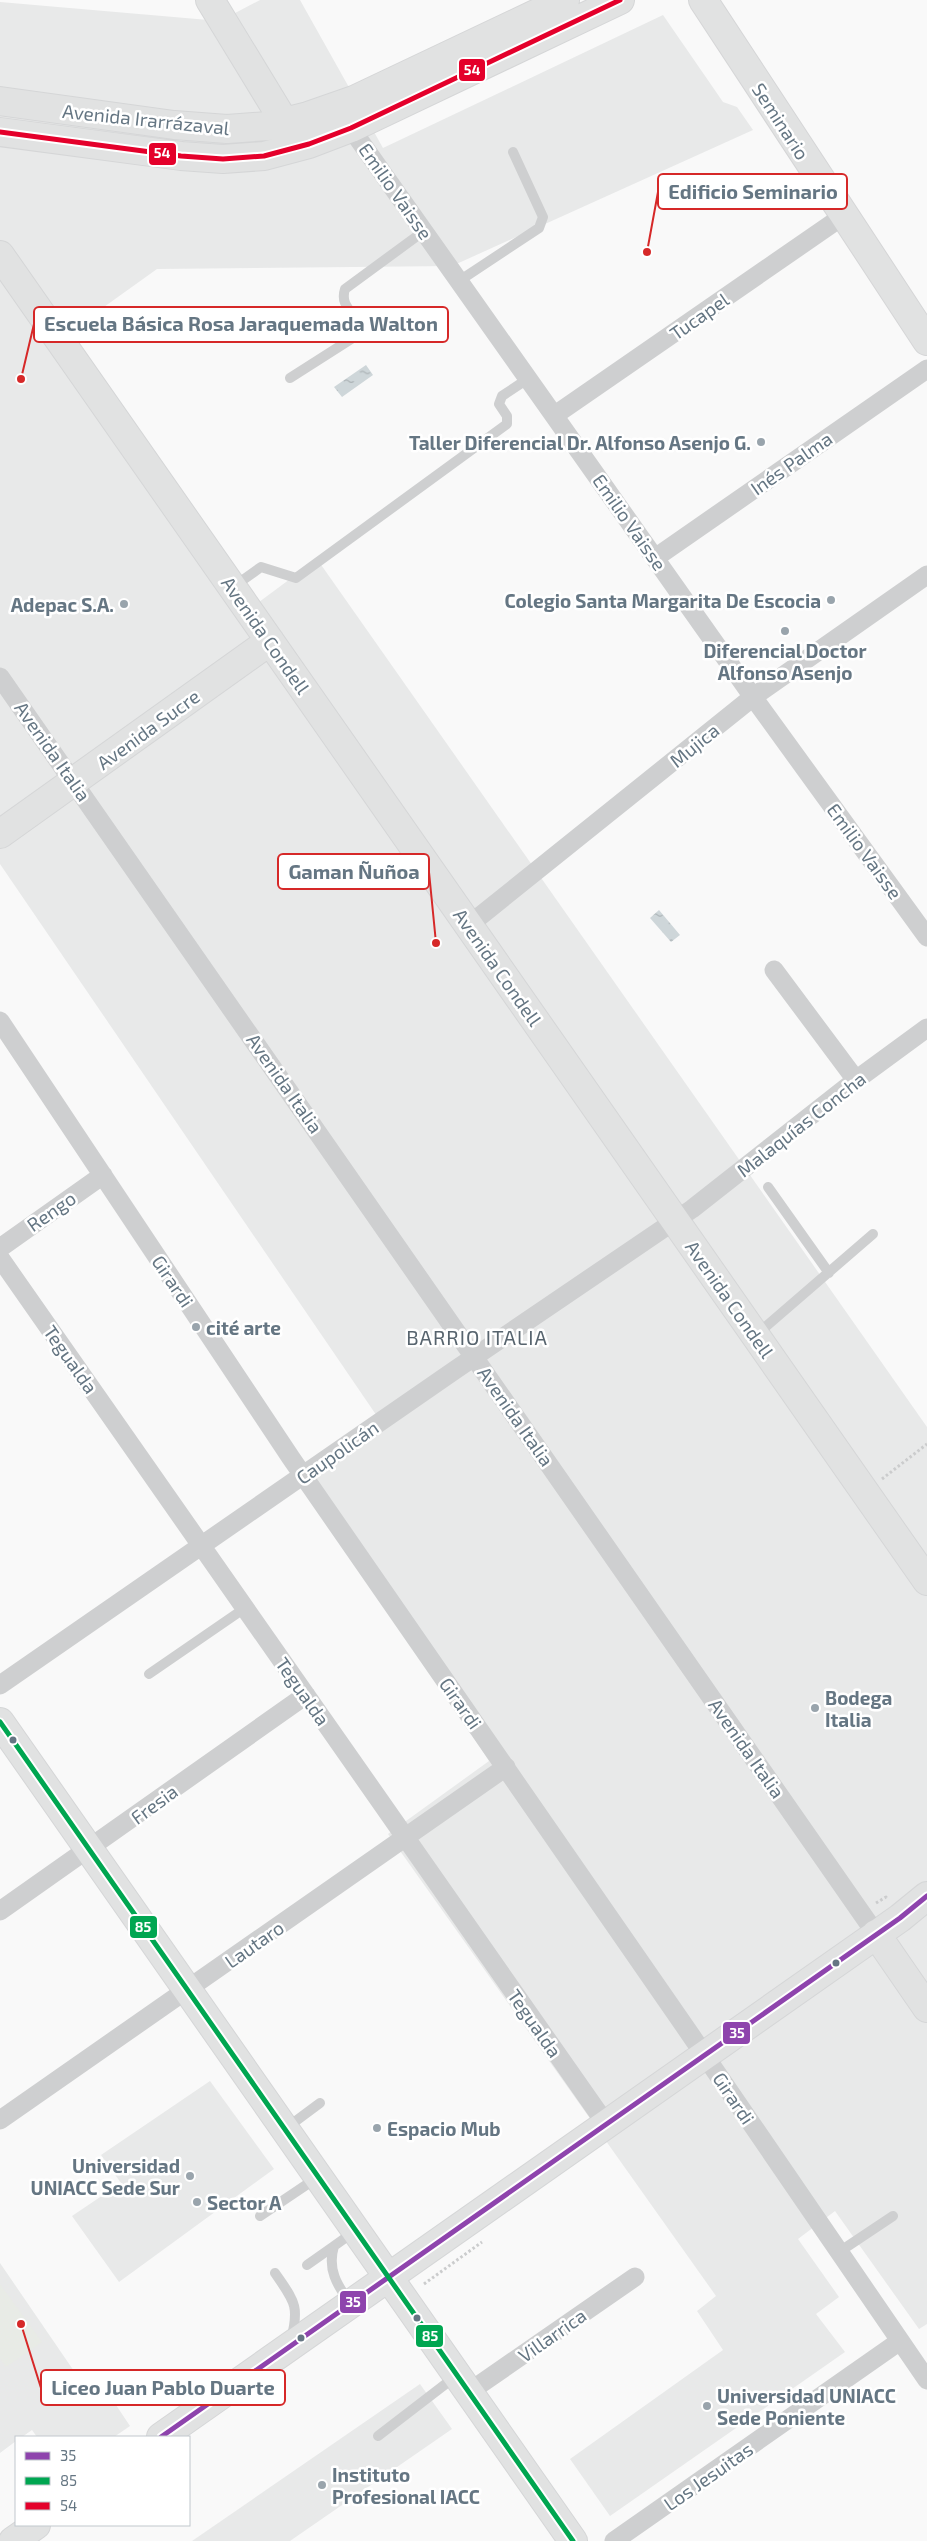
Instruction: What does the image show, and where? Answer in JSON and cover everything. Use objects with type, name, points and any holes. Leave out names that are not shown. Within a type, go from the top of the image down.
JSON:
[{"type":"main road","points":[[210,0],[285,123],[278,139],[264,156]]},
{"type":"main road","name":"Avenida Irarrázaval","points":[[0,101],[212,128],[248,129],[285,123],[330,109],[400,79],[565,0]]},
{"type":"main road","name":"Avenida Irarrázaval","points":[[0,132],[188,157],[223,159],[264,156],[310,144],[351,128],[620,0]]},
{"type":"main road","name":"Seminario","points":[[703,0],[927,341]]},
{"type":"main road","name":"Avenida Condell","points":[[0,255],[927,1582]]},
{"type":"main road","name":"Avenida Sucre","points":[[0,834],[270,641]]},
{"type":"main road","points":[[0,1722],[573,2541]]},
{"type":"main road","points":[[162,2436],[925,1900]]},
{"type":"main road","name":"Avenida Italia","points":[[876,1934],[927,2008]]},
{"type":"street","name":"Emilio Vaisse","points":[[330,109],[351,128],[655,558],[927,937]]},
{"type":"street","name":"Tucapel","points":[[555,415],[844,216]]},
{"type":"street","name":"Inés Palma","points":[[655,558],[927,369]]},
{"type":"street","name":"Mujica","points":[[469,925],[754,697],[927,576]]},
{"type":"street","name":"Avenida Italia","points":[[0,677],[876,1934]]},
{"type":"street","points":[[774,970],[856,1080]]},
{"type":"street","name":"Girardi","points":[[0,1022],[303,1475],[705,2055],[927,2380]]},
{"type":"street","name":"Malaquías Concha","points":[[675,1221],[856,1080],[927,1028]]},
{"type":"street","name":"Rengo","points":[[0,1248],[103,1175]]},
{"type":"street","name":"Caupolicán","points":[[0,1685],[675,1221]]},
{"type":"street","name":"Tegualda","points":[[0,1258],[606,2124]]},
{"type":"street","name":"Fresia","points":[[0,1911],[306,1695]]},
{"type":"street","name":"Lautaro","points":[[0,2120],[506,1767]]},
{"type":"street","name":"Villarrica","points":[[463,2384],[634,2277]]},
{"type":"street","name":"Los Jesuitas","points":[[614,2541],[900,2341]]},
{"type":"lane","points":[[459,281],[539,228],[543,217],[513,152]]},
{"type":"lane","points":[[290,378],[359,334],[359,324],[342,297],[345,289],[424,231]]},
{"type":"lane","points":[[232,587],[261,567],[296,578],[507,424],[507,416],[499,404],[502,396],[529,378]]},
{"type":"lane","points":[[768,1187],[829,1272]]},
{"type":"lane","points":[[756,1336],[873,1234]]},
{"type":"lane","points":[[149,1674],[245,1608]]},
{"type":"lane","points":[[285,2129],[320,2103]]},
{"type":"lane","points":[[260,2216],[319,2177]]},
{"type":"lane","points":[[839,2252],[893,2216]]},
{"type":"lane","points":[[307,2265],[356,2230]]},
{"type":"lane","points":[[334,2246],[332,2259],[333,2273],[351,2304]]},
{"type":"lane","points":[[280,2278],[295,2304],[295,2321],[291,2346]]},
{"type":"lane","points":[[378,2436],[463,2384]]},
{"type":"path","points":[[888,1474],[927,1444]]},
{"type":"path","points":[[876,1902],[886,1898]]},
{"type":"shaded area","points":[[260,0],[300,0],[383,148],[663,15],[723,102],[737,107],[753,130],[452,266],[157,269],[62,337],[247,611],[317,559],[927,1427],[927,2324],[919,2329],[835,2211],[798,2239],[839,2297],[816,2314],[845,2352],[610,2516],[570,2459],[723,2350],[697,2311],[716,2296],[388,1834],[489,1761],[303,1476],[381,1422],[0,864],[0,2],[220,21]]},
{"type":"shaded area","name":"Universidad UNIACC Sede Sur","points":[[210,2081],[274,2169],[119,2282],[72,2216],[121,2183],[101,2155]]},
{"type":"shaded area","points":[[0,2263],[89,2393],[102,2384],[130,2426],[115,2436],[36,2436],[32,2430],[23,2436],[15,2436],[15,2442],[0,2453]]},
{"type":"shaded area","points":[[0,2284],[42,2342],[6,2367],[0,2358]]},
{"type":"shaded area","name":"Instituto Profesional IACC","points":[[420,2384],[452,2429],[290,2541],[192,2541]]},
{"type":"water","points":[[366,365],[373,375],[342,397],[334,387]]},
{"type":"water","points":[[659,910],[680,935],[671,942],[650,918]]},
{"type":"transit line","name":"54","points":[[0,132],[181,156],[223,159],[264,156],[309,144],[351,128],[620,0]]},
{"type":"transit line","name":"85","points":[[0,1722],[573,2541]]},
{"type":"transit line","name":"35","points":[[162,2436],[900,1918],[927,1896]]},
{"type":"place","name":"Edificio Seminario","points":[[647,252]]},
{"type":"place","name":"Escuela Básica Rosa Jaraquemada Walton","points":[[21,379]]},
{"type":"place","name":"Taller Diferencial Dr. Alfonso Asenjo G.","points":[[761,442]]},
{"type":"place","name":"Colegio Santa Margarita De Escocia","points":[[831,600]]},
{"type":"place","name":"Adepac S.A.","points":[[124,604]]},
{"type":"place","name":"Diferencial Doctor Alfonso Asenjo","points":[[785,631]]},
{"type":"place","name":"Gaman Ñuñoa","points":[[436,943]]},
{"type":"place","name":"cité arte","points":[[196,1327]]},
{"type":"place","name":"Bodega Italia","points":[[815,1708]]},
{"type":"place","name":"Espacio Mub","points":[[377,2128]]},
{"type":"place","name":"Universidad UNIACC Sede Sur","points":[[190,2176]]},
{"type":"place","name":"Sector A","points":[[197,2202]]},
{"type":"place","name":"Liceo Juan Pablo Duarte","points":[[21,2324]]},
{"type":"place","name":"Universidad UNIACC Sede Poniente","points":[[707,2406]]},
{"type":"place","name":"Instituto Profesional IACC","points":[[322,2485]]},
{"type":"district","name":"BARRIO ITALIA","points":[[477,1337]]}]
